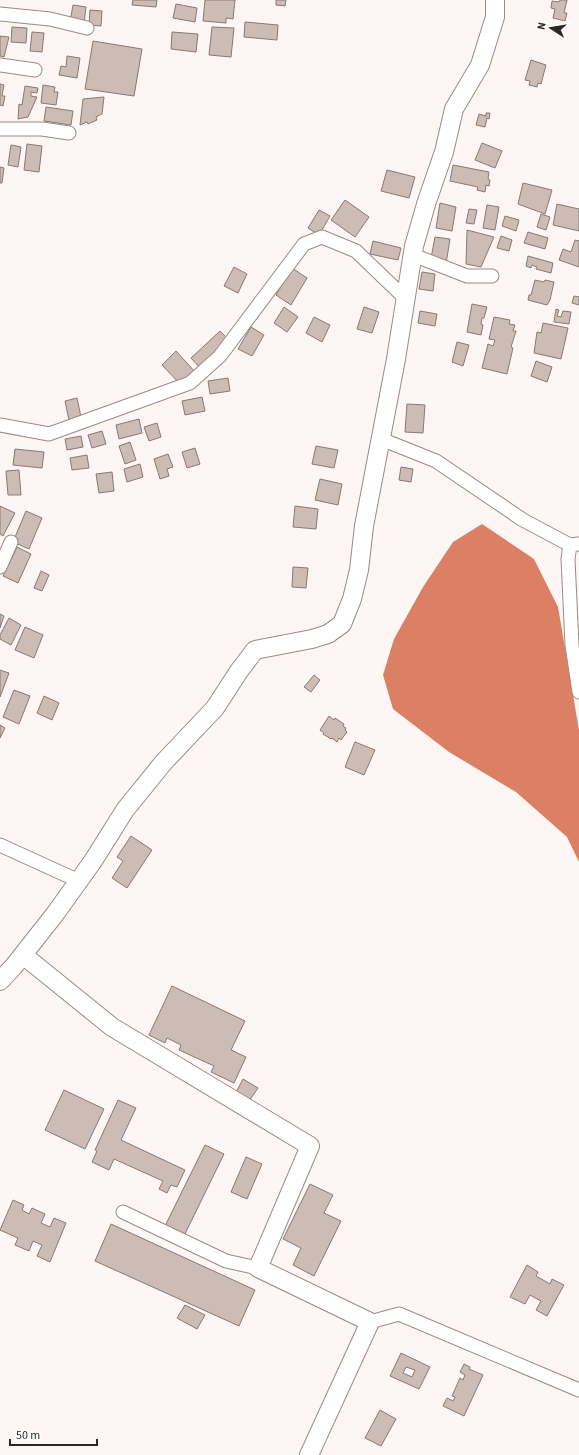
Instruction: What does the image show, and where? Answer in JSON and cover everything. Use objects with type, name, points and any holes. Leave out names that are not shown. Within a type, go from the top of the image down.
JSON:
[{"type":"street","points":[[0,981],[23,955],[79,881],[125,810],[163,763],[215,708],[239,671],[255,650],[312,639],[328,634],[342,624],[352,599],[359,570],[364,526],[396,359],[414,246],[427,201],[444,152],[454,109],[480,65],[495,17],[495,0]]},
{"type":"street","points":[[0,14],[50,19],[88,28]]},
{"type":"street","points":[[0,65],[35,70]]},
{"type":"street","points":[[0,129],[42,129],[69,133]]},
{"type":"street","points":[[0,425],[49,434],[190,383],[220,356],[304,244],[322,237],[356,251],[406,299]]},
{"type":"street","points":[[412,255],[467,276],[492,276]]},
{"type":"street","points":[[381,439],[436,461],[523,520],[574,545],[568,559],[572,645],[579,692]]},
{"type":"street","points":[[0,567],[11,542]]},
{"type":"street","points":[[1,847],[79,881]]},
{"type":"street","points":[[23,955],[112,1027],[310,1146],[258,1268]]},
{"type":"street","points":[[123,1212],[226,1261],[258,1268],[370,1322],[399,1314],[579,1390]]},
{"type":"street","points":[[309,1455],[370,1322]]},
{"type":"shaded area","points":[[482,524],[534,559],[558,607],[579,730],[579,862],[567,837],[516,792],[449,752],[393,709],[383,675],[394,639],[423,587],[453,542]]},
{"type":"building","points":[[133,0],[157,0],[156,7],[132,5]]},
{"type":"building","points":[[205,0],[235,0],[233,19],[226,18],[226,23],[203,21]]},
{"type":"building","points":[[276,0],[286,0],[285,6],[276,5]]},
{"type":"building","points":[[560,0],[567,0],[564,13],[567,13],[565,21],[553,18],[555,9],[551,8],[552,1],[559,2]]},
{"type":"building","points":[[176,4],[197,8],[195,22],[173,18]]},
{"type":"building","points":[[73,5],[86,7],[84,24],[70,22]]},
{"type":"building","points":[[90,10],[102,11],[101,26],[89,25]]},
{"type":"building","points":[[245,22],[278,25],[277,40],[244,37]]},
{"type":"building","points":[[12,27],[27,28],[26,43],[11,42]]},
{"type":"building","points":[[212,27],[234,28],[231,57],[209,55]]},
{"type":"building","points":[[32,32],[44,33],[42,52],[30,51]]},
{"type":"building","points":[[172,32],[198,34],[196,52],[171,49]]},
{"type":"building","points":[[0,36],[9,37],[4,57],[0,56]]},
{"type":"building","points":[[93,41],[142,49],[134,96],[85,89]]},
{"type":"building","points":[[67,56],[80,58],[77,78],[59,75],[61,66],[66,67]]},
{"type":"building","points":[[531,60],[546,65],[541,84],[538,83],[537,87],[529,85],[530,81],[525,80]]},
{"type":"building","points":[[0,84],[4,85],[2,96],[5,96],[3,106],[0,105]]},
{"type":"building","points":[[43,85],[55,87],[54,92],[58,92],[56,105],[41,103]]},
{"type":"building","points":[[25,86],[38,88],[37,93],[31,92],[31,96],[37,97],[28,117],[18,119],[19,104],[22,105]]},
{"type":"building","points":[[104,97],[102,114],[96,117],[97,120],[88,124],[87,122],[80,125],[83,99]]},
{"type":"building","points":[[46,107],[73,111],[71,125],[44,121]]},
{"type":"building","points":[[486,113],[490,113],[485,127],[476,125],[479,114],[486,116]]},
{"type":"building","points":[[482,143],[502,151],[495,168],[475,160]]},
{"type":"building","points":[[27,144],[42,146],[39,172],[24,170]]},
{"type":"building","points":[[11,145],[21,147],[18,167],[8,165]]},
{"type":"building","points":[[453,165],[489,172],[489,186],[486,185],[485,192],[477,190],[478,187],[450,181]]},
{"type":"building","points":[[0,167],[4,168],[2,183],[0,183]]},
{"type":"building","points":[[387,170],[415,177],[409,198],[381,191]]},
{"type":"building","points":[[523,183],[552,190],[545,214],[518,204]]},
{"type":"building","points":[[345,200],[369,217],[355,237],[331,220]]},
{"type":"building","points":[[440,203],[456,207],[452,231],[436,228]]},
{"type":"building","points":[[557,204],[579,209],[579,231],[553,225]]},
{"type":"building","points":[[487,205],[499,207],[495,230],[483,228]]},
{"type":"building","points":[[469,209],[477,210],[474,224],[466,223]]},
{"type":"building","points":[[319,210],[330,216],[319,235],[308,228]]},
{"type":"building","points":[[541,214],[550,217],[546,230],[537,227]]},
{"type":"building","points":[[505,216],[519,220],[516,231],[502,226]]},
{"type":"building","points":[[467,230],[494,237],[481,267],[466,264]]},
{"type":"building","points":[[528,232],[548,238],[545,249],[524,243]]},
{"type":"building","points":[[501,236],[512,240],[509,251],[497,248]]},
{"type":"building","points":[[435,237],[450,239],[446,264],[431,258]]},
{"type":"building","points":[[575,240],[579,241],[579,267],[559,260],[563,249],[571,252]]},
{"type":"building","points":[[373,241],[401,248],[398,260],[370,254]]},
{"type":"building","points":[[528,256],[553,263],[551,273],[536,269],[537,267],[532,265],[531,268],[526,266]]},
{"type":"building","points":[[234,267],[247,274],[238,293],[224,286]]},
{"type":"building","points":[[292,268],[307,278],[291,305],[276,295]]},
{"type":"building","points":[[422,272],[435,274],[433,291],[419,289]]},
{"type":"building","points":[[535,280],[554,282],[550,300],[547,305],[528,300]]},
{"type":"building","points":[[574,296],[579,297],[579,305],[572,303]]},
{"type":"building","points":[[472,304],[487,307],[484,318],[482,318],[481,324],[483,325],[481,335],[467,332]]},
{"type":"building","points":[[284,307],[298,317],[287,332],[274,323]]},
{"type":"building","points":[[364,307],[379,312],[372,333],[357,329]]},
{"type":"building","points":[[556,309],[559,310],[557,316],[561,317],[563,311],[571,312],[569,324],[554,322]]},
{"type":"building","points":[[420,311],[437,314],[435,326],[418,323]]},
{"type":"building","points":[[314,317],[330,325],[322,342],[306,333]]},
{"type":"building","points":[[494,317],[510,320],[509,324],[515,325],[513,331],[516,331],[511,347],[513,348],[507,374],[482,368],[488,344],[493,346],[495,340],[489,339]]},
{"type":"building","points":[[543,323],[568,328],[561,359],[534,353],[537,332],[541,333]]},
{"type":"building","points":[[251,327],[264,335],[252,356],[238,349]]},
{"type":"building","points":[[220,331],[230,341],[201,369],[191,358]]},
{"type":"building","points":[[457,342],[469,345],[463,366],[452,362]]},
{"type":"building","points":[[176,351],[196,373],[182,386],[162,365]]},
{"type":"building","points":[[536,361],[552,367],[547,382],[531,376]]},
{"type":"building","points":[[228,378],[230,391],[210,394],[208,381]]},
{"type":"building","points":[[202,397],[205,411],[185,415],[182,401]]},
{"type":"building","points":[[77,398],[81,417],[69,420],[65,401]]},
{"type":"building","points":[[407,404],[425,405],[423,433],[405,432]]},
{"type":"building","points":[[139,419],[142,433],[119,439],[116,425]]},
{"type":"building","points":[[157,423],[161,437],[149,441],[144,427]]},
{"type":"building","points":[[102,431],[106,444],[92,448],[88,435]]},
{"type":"building","points":[[81,436],[83,447],[67,450],[65,439]]},
{"type":"building","points":[[130,442],[136,460],[125,464],[119,446]]},
{"type":"building","points":[[316,446],[338,450],[334,468],[312,464]]},
{"type":"building","points":[[195,448],[200,464],[187,468],[182,452]]},
{"type":"building","points":[[15,449],[44,452],[42,468],[13,465]]},
{"type":"building","points":[[168,454],[173,467],[167,469],[169,476],[160,479],[154,459]]},
{"type":"building","points":[[87,455],[89,468],[72,470],[70,458]]},
{"type":"building","points":[[140,464],[143,477],[127,482],[124,469]]},
{"type":"building","points":[[401,467],[413,469],[411,482],[399,480]]},
{"type":"building","points":[[19,470],[21,495],[8,495],[6,471]]},
{"type":"building","points":[[112,472],[114,491],[99,493],[96,474]]},
{"type":"building","points":[[320,479],[342,484],[338,505],[315,500]]},
{"type":"building","points":[[0,506],[15,513],[3,536],[0,534]]},
{"type":"building","points":[[295,506],[318,509],[316,529],[293,527]]},
{"type":"building","points":[[26,511],[42,518],[29,549],[13,542]]},
{"type":"building","points":[[17,547],[31,554],[18,583],[3,576]]},
{"type":"building","points":[[293,567],[308,568],[306,588],[292,587]]},
{"type":"building","points":[[41,571],[49,575],[42,591],[34,588]]},
{"type":"building","points":[[0,614],[4,616],[0,628]]},
{"type":"building","points":[[9,618],[21,625],[11,645],[0,639],[0,635]]},
{"type":"building","points":[[25,627],[43,635],[34,658],[15,650]]},
{"type":"building","points":[[0,670],[9,673],[0,697]]},
{"type":"building","points":[[314,675],[320,680],[311,692],[304,687]]},
{"type":"building","points":[[14,690],[30,696],[19,724],[3,717]]},
{"type":"building","points":[[44,696],[59,703],[52,720],[37,713]]},
{"type":"building","points":[[329,716],[344,724],[343,726],[346,728],[345,730],[347,732],[341,740],[339,738],[337,742],[323,734],[324,733],[320,730]]},
{"type":"building","points":[[0,725],[5,728],[0,738]]},
{"type":"building","points":[[355,742],[375,750],[364,775],[345,767]]},
{"type":"building","points":[[131,836],[152,850],[127,888],[112,878],[123,861],[117,857]]},
{"type":"building","points":[[172,986],[245,1021],[231,1050],[246,1057],[234,1083],[211,1072],[214,1066],[179,1050],[181,1045],[167,1038],[165,1043],[149,1035]]},
{"type":"building","points":[[243,1079],[258,1088],[247,1104],[234,1096]]},
{"type":"building","points":[[64,1090],[104,1109],[85,1149],[45,1130]]},
{"type":"building","points":[[118,1100],[136,1108],[121,1140],[185,1170],[177,1187],[171,1185],[167,1193],[159,1189],[163,1181],[114,1159],[109,1170],[92,1162],[97,1151],[95,1150]]},
{"type":"building","points":[[205,1145],[224,1154],[182,1240],[163,1230]]},
{"type":"building","points":[[246,1157],[262,1164],[247,1199],[231,1192]]},
{"type":"building","points":[[310,1184],[333,1195],[324,1213],[341,1221],[314,1276],[293,1265],[301,1248],[283,1239]]},
{"type":"building","points":[[13,1200],[24,1205],[22,1210],[29,1214],[32,1208],[45,1214],[41,1223],[50,1227],[54,1218],[66,1223],[50,1262],[37,1256],[42,1245],[33,1241],[29,1251],[15,1245],[18,1238],[0,1230]]},
{"type":"building","points":[[111,1224],[255,1290],[239,1326],[95,1261]]},
{"type":"building","points":[[527,1265],[538,1272],[536,1276],[550,1284],[552,1279],[564,1285],[547,1316],[536,1310],[541,1301],[530,1295],[525,1304],[510,1297]]},
{"type":"building","points":[[185,1305],[205,1315],[197,1329],[177,1318]]},
{"type":"building","points":[[401,1353],[430,1367],[419,1389],[390,1376]],"holes":[[[406,1367],[415,1370],[412,1377],[403,1373]]]},
{"type":"building","points":[[464,1364],[470,1367],[469,1369],[483,1375],[464,1416],[443,1406],[447,1398],[453,1401],[455,1397],[452,1396],[460,1378],[463,1380],[465,1375],[460,1372]]},
{"type":"building","points":[[380,1410],[396,1419],[381,1446],[365,1438]]}]
